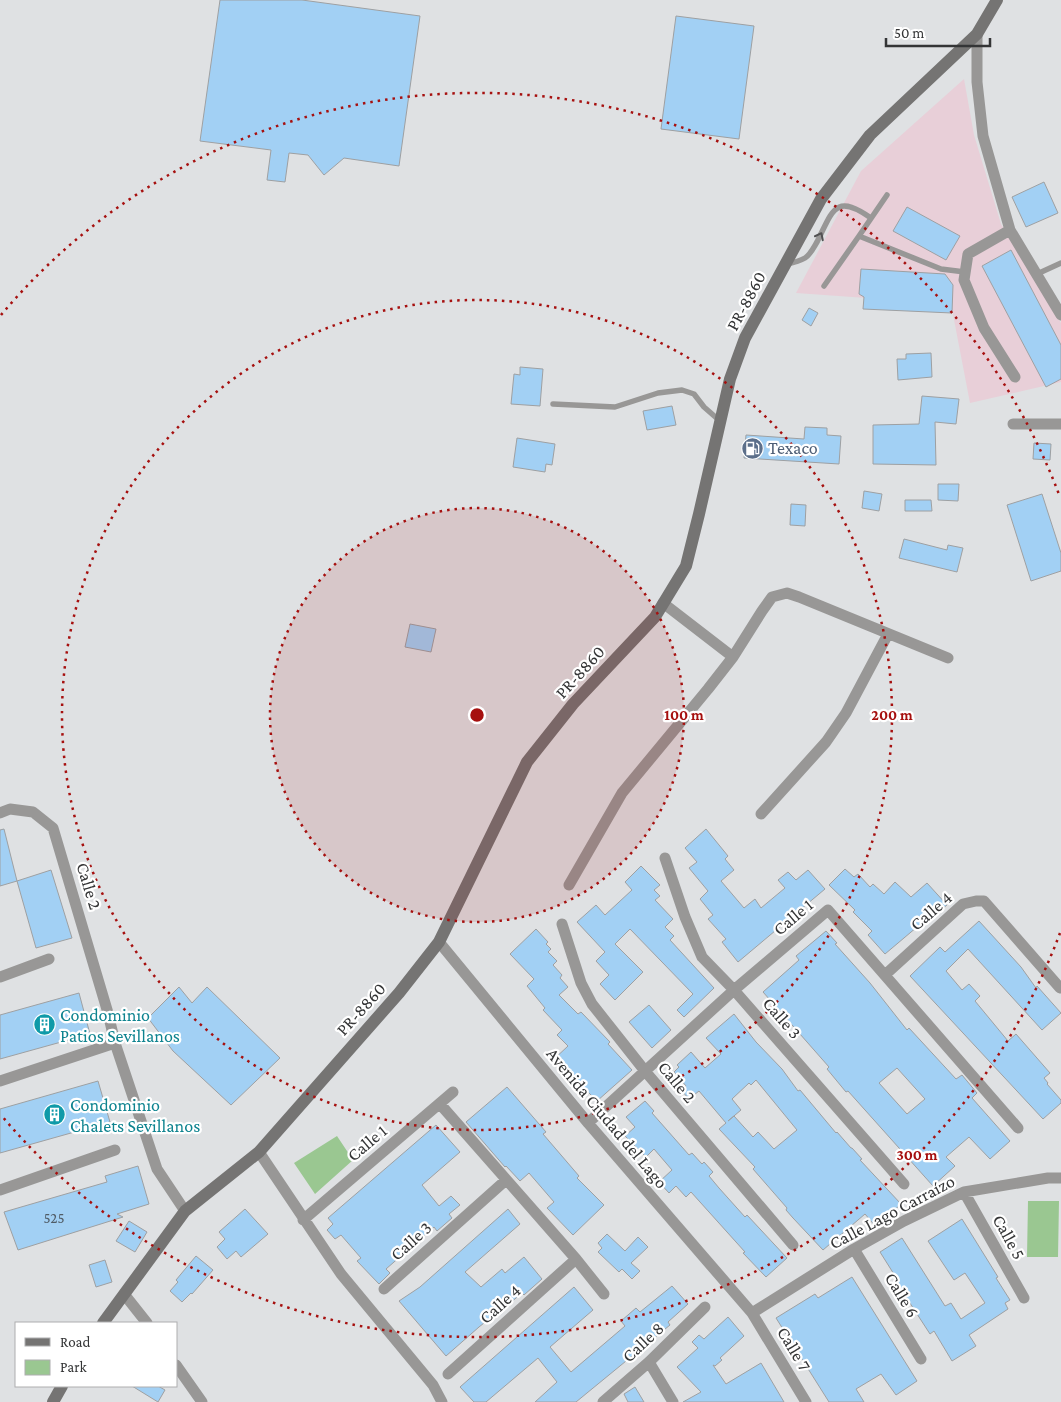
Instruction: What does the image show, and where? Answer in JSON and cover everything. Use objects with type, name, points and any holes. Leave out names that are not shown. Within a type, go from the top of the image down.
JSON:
[{"type":"street","name":"PR-8860","points":[[104,1322],[185,1211],[259,1152],[399,993],[439,942],[528,762],[572,704],[655,617],[686,566],[730,379],[745,338],[821,199],[870,135],[976,34],[997,0]]},
{"type":"street","points":[[976,34],[977,82],[982,136],[1010,230],[1061,315]]},
{"type":"street","points":[[1010,230],[968,254],[964,280],[984,328],[1015,377]]},
{"type":"street","points":[[1012,424],[1061,424]]},
{"type":"street","points":[[569,885],[622,793],[733,657],[772,598],[787,593],[948,658]]},
{"type":"street","points":[[663,603],[733,657]]},
{"type":"street","points":[[761,814],[826,742],[846,713],[888,634]]},
{"type":"street","name":"Calle 2","points":[[0,813],[10,809],[34,812],[53,828],[108,1012],[115,1043],[157,1169],[185,1211]]},
{"type":"street","name":"Calle 3","points":[[664,858],[685,917],[702,957],[734,990],[904,1184]]},
{"type":"street","name":"Calle 4","points":[[886,974],[964,904],[984,901],[1060,988]]},
{"type":"street","name":"Calle 1","points":[[588,1123],[734,990],[828,910],[886,974],[1018,1128]]},
{"type":"street","name":"Calle 2","points":[[562,924],[581,982],[592,1004],[645,1071],[793,1245]]},
{"type":"street","name":"Avenida Ciudad del Lago","points":[[439,942],[588,1123],[752,1313]]},
{"type":"street","points":[[0,978],[49,959]]},
{"type":"street","points":[[0,1081],[115,1043]]},
{"type":"street","name":"Calle 1","points":[[303,1220],[453,1092]]},
{"type":"street","points":[[440,1104],[576,1259],[604,1294]]},
{"type":"street","points":[[0,1190],[115,1150]]},
{"type":"street","points":[[259,1152],[341,1274],[433,1385],[442,1402]]},
{"type":"street","name":"Calle Lago Carraízo","points":[[752,1313],[904,1221],[964,1192],[1048,1178],[1061,1178]]},
{"type":"street","name":"Calle 3","points":[[384,1289],[506,1180]]},
{"type":"street","name":"Calle 5","points":[[964,1192],[1024,1298]]},
{"type":"street","name":"Calle 6","points":[[854,1250],[921,1359]]},
{"type":"street","name":"Calle 4","points":[[448,1374],[576,1259]]},
{"type":"street","points":[[124,1294],[146,1322]]},
{"type":"street","name":"Calle 8","points":[[603,1402],[649,1362],[705,1307]]},
{"type":"street","name":"Calle 7","points":[[752,1313],[806,1402]]},
{"type":"street","points":[[649,1362],[673,1402]]},
{"type":"street","points":[[178,1368],[200,1401]]},
{"type":"street","points":[[53,1402],[61,1387]]},
{"type":"lane","points":[[824,286],[887,195]]},
{"type":"lane","points":[[785,265],[806,258],[836,208],[844,205],[856,208],[871,218]]},
{"type":"lane","points":[[859,236],[941,269],[965,272]]},
{"type":"lane","points":[[1037,274],[1061,263]]},
{"type":"lane","points":[[553,404],[615,407],[658,393],[682,390],[694,394],[704,407],[720,421]]},
{"type":"shaded area","points":[[964,79],[974,135],[1001,224],[1061,323],[1061,382],[970,403],[951,304],[796,293],[861,171]]},
{"type":"green space","points":[[337,1136],[353,1160],[315,1194],[294,1163]]},
{"type":"green space","points":[[1028,1201],[1059,1201],[1058,1257],[1027,1257]]},
{"type":"building","points":[[220,0],[302,0],[420,16],[399,166],[344,158],[324,175],[308,155],[289,153],[285,182],[267,180],[271,150],[200,141]]},
{"type":"building","points":[[676,16],[754,26],[739,139],[661,129]]},
{"type":"building","points":[[1044,182],[1058,213],[1026,227],[1012,197]]},
{"type":"building","points":[[907,207],[960,236],[946,260],[893,231]]},
{"type":"building","points":[[1011,250],[1061,345],[1061,379],[1046,387],[982,266]]},
{"type":"building","points":[[861,269],[945,274],[953,285],[952,313],[863,309],[864,297],[859,294]]},
{"type":"building","points":[[809,308],[818,313],[811,326],[802,320]]},
{"type":"building","points":[[931,353],[932,377],[898,380],[897,359],[906,359],[906,354]]},
{"type":"building","points":[[520,367],[543,369],[540,406],[511,404],[514,374],[520,375]]},
{"type":"building","points":[[922,396],[959,399],[956,424],[935,422],[936,465],[873,464],[873,425],[919,424]]},
{"type":"building","points":[[672,406],[676,425],[647,430],[643,411]]},
{"type":"building","points":[[805,427],[827,428],[827,435],[841,436],[839,464],[744,458],[746,435],[804,439]]},
{"type":"building","points":[[517,438],[555,444],[552,465],[546,464],[545,472],[513,467]]},
{"type":"building","points":[[1034,443],[1051,444],[1050,460],[1033,459]]},
{"type":"building","points":[[938,484],[959,484],[958,501],[938,500]]},
{"type":"building","points":[[864,491],[882,494],[879,511],[862,508]]},
{"type":"building","points":[[1042,494],[1061,553],[1061,571],[1031,581],[1007,505]]},
{"type":"building","points":[[905,500],[931,500],[932,511],[905,511]]},
{"type":"building","points":[[791,504],[806,505],[805,526],[790,525]]},
{"type":"building","points":[[904,539],[947,550],[948,545],[963,548],[957,572],[899,558]]},
{"type":"building","points":[[410,624],[436,629],[431,652],[405,647]]},
{"type":"building","points":[[4,829],[17,881],[0,886],[0,830]]},
{"type":"building","points":[[706,829],[728,856],[725,859],[734,870],[721,881],[744,908],[755,899],[761,908],[785,888],[778,880],[788,872],[796,880],[808,870],[825,889],[738,962],[722,942],[726,939],[708,919],[713,915],[700,899],[708,891],[689,868],[697,862],[685,848]]},
{"type":"building","points":[[641,866],[660,885],[654,890],[660,896],[655,900],[673,919],[665,927],[674,936],[670,940],[714,988],[684,1017],[677,1010],[693,994],[630,929],[615,944],[643,972],[615,1000],[600,984],[609,975],[596,961],[605,952],[577,922],[596,905],[605,915],[632,890],[625,882]]},
{"type":"building","points":[[845,869],[854,877],[858,874],[870,887],[873,884],[884,894],[895,882],[911,897],[927,883],[947,905],[885,954],[868,935],[872,931],[853,912],[855,910],[829,885]]},
{"type":"building","points":[[51,870],[72,938],[36,948],[17,881]]},
{"type":"building","points":[[979,921],[1021,967],[1036,988],[1037,986],[1061,1013],[1042,1030],[968,949],[946,971],[962,990],[969,984],[980,996],[975,1001],[1008,1041],[1016,1034],[1050,1073],[1044,1078],[1061,1100],[1061,1103],[1043,1119],[910,976],[940,947],[945,952]]},
{"type":"building","points":[[536,929],[548,942],[546,944],[551,949],[548,952],[557,961],[553,965],[562,975],[560,978],[568,987],[559,995],[578,1014],[581,1012],[610,1042],[608,1044],[632,1070],[597,1101],[580,1084],[578,1087],[553,1060],[568,1046],[557,1035],[562,1030],[543,1010],[545,1008],[527,986],[534,979],[510,954]]},
{"type":"building","points":[[826,931],[907,1030],[909,1028],[956,1079],[962,1075],[977,1093],[972,1098],[1010,1141],[990,1159],[969,1137],[946,1157],[955,1166],[933,1186],[848,1091],[846,1092],[827,1069],[829,1067],[763,992],[799,960],[796,956]],"holes":[[[897,1068],[925,1099],[907,1114],[879,1083]]]},
{"type":"building","points":[[179,987],[192,1003],[207,987],[280,1058],[231,1105],[173,1051],[148,1018]]},
{"type":"building","name":"Condominio Patios Sevillanos","points":[[79,993],[90,1034],[0,1059],[0,1015]]},
{"type":"building","points":[[649,1005],[671,1030],[652,1048],[629,1022]]},
{"type":"building","points":[[734,1014],[756,1042],[782,1069],[798,1091],[800,1090],[836,1133],[852,1148],[862,1159],[860,1160],[901,1204],[876,1227],[865,1214],[823,1250],[786,1210],[787,1208],[753,1169],[755,1167],[719,1129],[726,1123],[699,1091],[689,1099],[681,1090],[686,1086],[674,1072],[679,1067],[677,1065],[691,1052],[705,1068],[721,1054],[706,1038]],"holes":[[[756,1080],[797,1130],[774,1149],[758,1132],[753,1137],[734,1116],[728,1121],[741,1110],[732,1099],[749,1083],[751,1085]]]},
{"type":"building","name":"Condominio Chalets Sevillanos","points":[[98,1081],[110,1122],[0,1153],[0,1109]]},
{"type":"building","points":[[507,1087],[546,1132],[543,1134],[579,1176],[577,1178],[604,1205],[573,1235],[547,1208],[554,1202],[529,1173],[520,1181],[505,1167],[466,1122]]},
{"type":"building","points":[[645,1101],[654,1111],[652,1113],[689,1155],[692,1153],[713,1172],[709,1176],[745,1217],[747,1215],[787,1258],[766,1277],[691,1192],[686,1197],[676,1186],[669,1193],[659,1182],[672,1170],[654,1149],[646,1157],[625,1136],[635,1127],[626,1117]]},
{"type":"building","points":[[436,1125],[460,1152],[422,1185],[439,1206],[451,1196],[460,1205],[449,1214],[452,1218],[437,1231],[434,1227],[386,1269],[390,1273],[379,1284],[357,1261],[361,1258],[341,1235],[335,1239],[327,1230],[333,1224],[328,1218]]},
{"type":"building","name":"Condominio Chalets Sevillanos","points":[[138,1166],[149,1204],[117,1214],[123,1217],[18,1250],[4,1212],[107,1182],[105,1176]]},
{"type":"building","points":[[245,1209],[268,1234],[241,1257],[236,1251],[227,1259],[217,1247],[225,1239],[219,1232]]},
{"type":"building","points":[[508,1209],[520,1224],[465,1272],[481,1287],[502,1269],[505,1273],[524,1257],[542,1279],[524,1295],[522,1293],[479,1327],[446,1356],[399,1301],[420,1287]]},
{"type":"building","points":[[962,1219],[1010,1300],[1005,1303],[1008,1309],[969,1335],[976,1346],[952,1361],[934,1331],[930,1334],[895,1280],[897,1279],[880,1252],[902,1238],[945,1306],[951,1303],[961,1319],[985,1303],[965,1273],[954,1280],[928,1241]]},
{"type":"building","points":[[129,1221],[147,1232],[135,1252],[116,1241]]},
{"type":"building","points":[[607,1234],[625,1251],[638,1237],[648,1247],[631,1263],[640,1271],[632,1279],[622,1269],[619,1272],[598,1252],[602,1248],[598,1243]]},
{"type":"building","points":[[196,1256],[213,1270],[192,1294],[182,1302],[170,1291],[178,1282],[176,1280]]},
{"type":"building","points":[[105,1260],[112,1282],[96,1287],[89,1265]]},
{"type":"building","points":[[852,1277],[917,1381],[896,1395],[881,1374],[856,1389],[864,1402],[829,1402],[776,1318],[815,1294],[818,1298]]},
{"type":"building","points":[[672,1286],[688,1304],[668,1322],[670,1325],[576,1402],[535,1402],[557,1382],[538,1358],[486,1402],[474,1402],[460,1387],[574,1287],[593,1310],[550,1347],[571,1372],[625,1326],[621,1321],[636,1308],[640,1312]]},
{"type":"building","points":[[728,1317],[744,1336],[720,1358],[722,1360],[715,1366],[713,1365],[726,1384],[761,1363],[784,1402],[683,1402],[701,1392],[677,1367],[698,1348],[692,1342],[699,1335],[704,1339]]},
{"type":"building","points":[[134,1387],[160,1387],[165,1390],[158,1402]]},
{"type":"building","points":[[635,1387],[644,1402],[628,1402],[624,1394]]},
{"type":"place","name":"Texaco","points":[[752,448]]},
{"type":"place","name":"Condominio Patios Sevillanos","points":[[44,1025]]},
{"type":"place","name":"Condominio Chalets Sevillanos","points":[[54,1115]]}]
